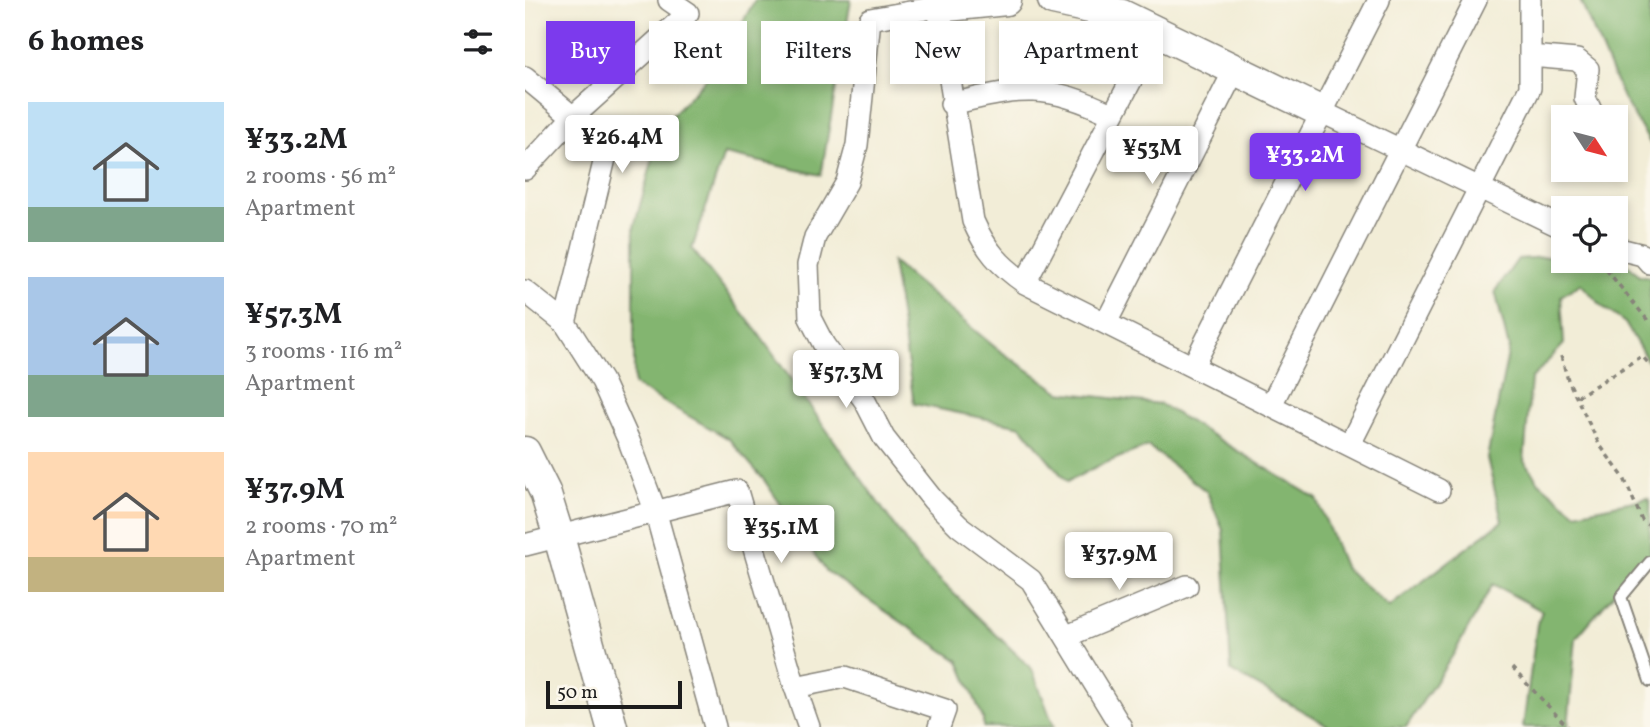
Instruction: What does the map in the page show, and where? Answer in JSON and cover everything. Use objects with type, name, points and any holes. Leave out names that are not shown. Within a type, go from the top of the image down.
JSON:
[{"type":"street","points":[[525,169],[574,116],[688,13],[669,0]]},
{"type":"street","points":[[1006,0],[937,3],[870,19],[857,145],[847,182],[815,237],[808,265],[810,317],[824,345],[865,401],[884,438],[915,478],[959,526],[1031,580],[1121,727]]},
{"type":"street","points":[[1053,0],[1122,15],[1135,21]]},
{"type":"street","points":[[1193,366],[1379,0]]},
{"type":"street","points":[[1271,405],[1476,0]]},
{"type":"street","points":[[1350,444],[1529,88],[1531,0]]},
{"type":"street","points":[[937,3],[951,104],[973,221],[985,246],[998,264],[1025,283],[1439,490]]},
{"type":"street","points":[[1163,34],[1551,222]]},
{"type":"street","points":[[1530,56],[1577,60],[1588,69],[1585,98],[1588,105]]},
{"type":"street","points":[[1106,323],[1235,69]]},
{"type":"street","points":[[525,77],[608,146],[565,323]]},
{"type":"street","points":[[1025,283],[1129,84]]},
{"type":"street","points":[[951,104],[1006,90],[1042,90],[1075,97],[1113,115]]},
{"type":"street","points":[[1628,251],[1643,256],[1650,263]]},
{"type":"street","points":[[525,291],[565,323],[602,381],[655,510],[715,727]]},
{"type":"street","points":[[525,452],[545,492],[612,727]]},
{"type":"street","points":[[525,545],[737,491],[809,727]]},
{"type":"street","points":[[1067,636],[1187,586]]},
{"type":"street","points":[[795,687],[845,677],[945,710],[939,727]]},
{"type":"lane","points":[[1650,562],[1621,597],[1650,681]]},
{"type":"path","points":[[1609,273],[1650,323]]},
{"type":"path","points":[[1561,356],[1599,444],[1624,478],[1642,520],[1650,526]]},
{"type":"path","points":[[1577,397],[1642,356],[1650,365]]},
{"type":"path","points":[[1512,668],[1568,727]]},
{"type":"green space","points":[[755,0],[851,0],[847,21],[761,21],[761,84],[837,84],[821,175],[724,154],[692,249],[756,330],[918,559],[1032,669],[1054,727],[983,727],[983,718],[959,661],[826,571],[764,480],[729,439],[634,385],[634,227],[662,126],[701,84],[747,84],[747,21],[743,21]]},
{"type":"green space","points":[[1580,0],[1650,0],[1650,143],[1623,98]]},
{"type":"green space","points":[[1551,257],[1551,273],[1628,273],[1628,266],[1640,275],[1650,277],[1650,365],[1625,323],[1603,307],[1581,284],[1561,296],[1564,344],[1531,379],[1524,461],[1539,482],[1576,513],[1648,498],[1650,502],[1650,558],[1636,567],[1576,638],[1568,727],[1523,727],[1537,624],[1542,611],[1493,584],[1453,655],[1406,727],[1331,727],[1231,671],[1223,530],[1207,492],[1148,446],[1067,482],[1021,426],[914,404],[892,262],[996,348],[1060,392],[1160,404],[1317,499],[1345,569],[1389,607],[1502,521],[1487,458],[1509,348],[1495,291],[1518,259]]}]
